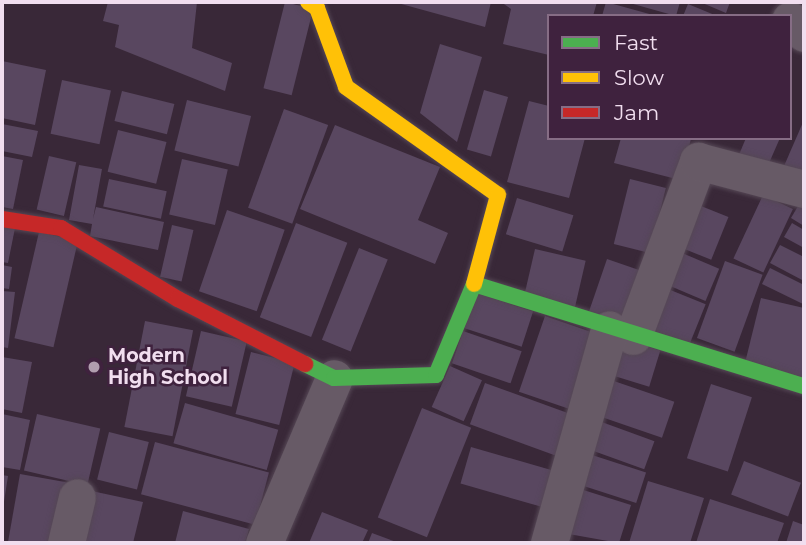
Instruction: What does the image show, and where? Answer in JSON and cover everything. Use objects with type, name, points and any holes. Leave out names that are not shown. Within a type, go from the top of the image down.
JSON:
[{"type":"street","points":[[2,219],[61,228],[178,299],[334,378],[436,375],[474,284],[498,195],[346,87],[317,8],[308,2]]},
{"type":"street","points":[[549,543],[621,333],[698,162],[804,189]]},
{"type":"street","points":[[474,284],[621,333],[804,386]]},
{"type":"street","points":[[264,543],[334,378]]},
{"type":"street","points":[[65,543],[78,497]]},
{"type":"building","points":[[108,2],[197,2],[192,48],[232,63],[225,91],[115,47],[119,25],[103,21]]},
{"type":"building","points":[[285,2],[313,9],[292,95],[263,88]]},
{"type":"building","points":[[394,2],[491,2],[485,27]]},
{"type":"building","points":[[501,2],[597,2],[594,14],[547,14],[547,55],[503,44],[511,9]]},
{"type":"building","points":[[606,2],[649,14],[603,14]]},
{"type":"building","points":[[626,2],[680,2],[677,14]]},
{"type":"building","points":[[700,2],[730,2],[726,13]]},
{"type":"building","points":[[688,4],[712,14],[684,14]]},
{"type":"building","points":[[440,44],[482,57],[457,142],[420,113]]},
{"type":"building","points":[[2,61],[46,70],[35,125],[2,118]]},
{"type":"building","points":[[62,80],[111,90],[99,144],[51,134]]},
{"type":"building","points":[[484,90],[508,97],[491,156],[467,150]]},
{"type":"building","points":[[122,91],[174,104],[167,134],[115,121]]},
{"type":"building","points":[[187,100],[251,116],[238,166],[174,150]]},
{"type":"building","points":[[529,101],[547,106],[547,140],[584,140],[569,198],[507,182]]},
{"type":"building","points":[[284,109],[328,125],[292,224],[248,208]]},
{"type":"building","points":[[804,120],[804,174],[784,166]]},
{"type":"building","points":[[2,124],[38,131],[32,157],[2,151]]},
{"type":"building","points":[[335,125],[440,167],[418,220],[448,233],[435,264],[300,209]]},
{"type":"building","points":[[118,130],[167,142],[156,184],[108,172]]},
{"type":"building","points":[[620,140],[691,140],[680,180],[614,163]]},
{"type":"building","points":[[745,140],[779,140],[766,170],[738,157]]},
{"type":"building","points":[[2,156],[23,160],[13,209],[2,207]]},
{"type":"building","points":[[49,156],[76,162],[64,216],[37,210]]},
{"type":"building","points":[[182,159],[228,170],[215,225],[169,215]]},
{"type":"building","points":[[79,165],[102,169],[93,219],[96,207],[164,222],[158,250],[90,236],[92,224],[69,220]]},
{"type":"building","points":[[109,179],[167,191],[161,219],[103,206]]},
{"type":"building","points":[[630,179],[666,188],[650,253],[614,244]]},
{"type":"building","points":[[763,195],[793,209],[763,272],[733,258]]},
{"type":"building","points":[[517,198],[573,215],[562,252],[506,234]]},
{"type":"building","points":[[801,201],[804,203],[804,226],[791,218]]},
{"type":"building","points":[[696,204],[728,217],[711,260],[679,247]]},
{"type":"building","points":[[227,210],[285,230],[257,311],[199,291]]},
{"type":"building","points":[[296,223],[347,243],[311,337],[260,317]]},
{"type":"building","points":[[792,223],[804,230],[804,248],[784,237]]},
{"type":"building","points":[[172,225],[193,230],[182,282],[160,277]]},
{"type":"building","points":[[2,226],[15,228],[8,263],[2,262]]},
{"type":"building","points":[[39,232],[78,241],[53,347],[14,338]]},
{"type":"building","points":[[780,245],[804,257],[804,281],[770,263]]},
{"type":"building","points":[[359,248],[388,260],[351,351],[322,340]]},
{"type":"building","points":[[535,249],[586,261],[575,308],[524,297]]},
{"type":"building","points":[[675,250],[719,269],[706,301],[661,282]]},
{"type":"building","points":[[607,259],[645,272],[626,326],[588,313]]},
{"type":"building","points":[[725,261],[763,275],[735,352],[697,338]]},
{"type":"building","points":[[2,265],[12,267],[9,289],[2,288]]},
{"type":"building","points":[[770,268],[804,285],[803,304],[762,284]]},
{"type":"building","points":[[663,287],[706,304],[687,350],[645,332]]},
{"type":"building","points":[[2,291],[15,292],[8,348],[2,347]]},
{"type":"building","points":[[476,293],[533,312],[522,347],[465,328]]},
{"type":"building","points":[[761,298],[804,308],[804,385],[744,367]]},
{"type":"building","points":[[545,316],[604,336],[578,412],[519,392]]},
{"type":"building","points":[[145,321],[193,330],[172,436],[124,427]]},
{"type":"building","points":[[201,331],[247,342],[232,407],[186,396]]},
{"type":"building","points":[[463,331],[522,351],[511,383],[452,363]]},
{"type":"building","points":[[623,339],[660,350],[649,387],[612,375]]},
{"type":"building","points":[[251,352],[295,363],[279,425],[236,414]]},
{"type":"building","points":[[2,357],[32,362],[22,413],[2,409]]},
{"type":"building","points":[[450,366],[482,380],[464,421],[432,407]]},
{"type":"building","points":[[611,380],[674,402],[662,438],[599,416]]},
{"type":"building","points":[[485,383],[575,416],[560,457],[470,424]]},
{"type":"building","points":[[711,384],[752,397],[728,471],[687,458]]},
{"type":"building","points":[[185,403],[278,430],[267,470],[173,443]]},
{"type":"building","points":[[422,408],[471,428],[427,537],[378,517]]},
{"type":"building","points":[[2,414],[30,420],[20,470],[2,467]]},
{"type":"building","points":[[37,414],[100,429],[87,485],[24,471]]},
{"type":"building","points":[[599,421],[654,441],[644,469],[589,449]]},
{"type":"building","points":[[109,432],[149,442],[137,489],[97,480]]},
{"type":"building","points":[[155,442],[269,473],[255,525],[141,494]]},
{"type":"building","points":[[471,447],[563,473],[553,510],[461,484]]},
{"type":"building","points":[[589,454],[646,473],[636,503],[579,484]]},
{"type":"building","points":[[744,461],[801,483],[788,516],[731,495]]},
{"type":"building","points":[[20,474],[69,483],[59,543],[8,543]]},
{"type":"building","points":[[2,475],[8,476],[3,508],[2,508]]},
{"type":"building","points":[[648,481],[704,498],[690,543],[629,543]]},
{"type":"building","points":[[577,488],[631,505],[619,543],[563,533]]},
{"type":"building","points":[[87,490],[143,502],[133,543],[75,543]]},
{"type":"building","points":[[710,499],[784,523],[777,543],[696,543]]},
{"type":"building","points":[[183,511],[249,529],[245,543],[175,543]]},
{"type":"building","points":[[322,512],[368,530],[362,543],[309,543]]},
{"type":"building","points":[[793,521],[804,525],[804,543],[786,543]]},
{"type":"building","points":[[372,533],[399,543],[368,543]]},
{"type":"traffic: fast","points":[[305,364],[334,378],[436,375],[474,284],[804,386]]},
{"type":"traffic: slow","points":[[308,2],[317,8],[346,87],[498,195],[474,284]]},
{"type":"traffic: jam","points":[[2,219],[61,228],[178,299],[305,364]]},
{"type":"place","name":"Modern High School","points":[[94,367]]}]
